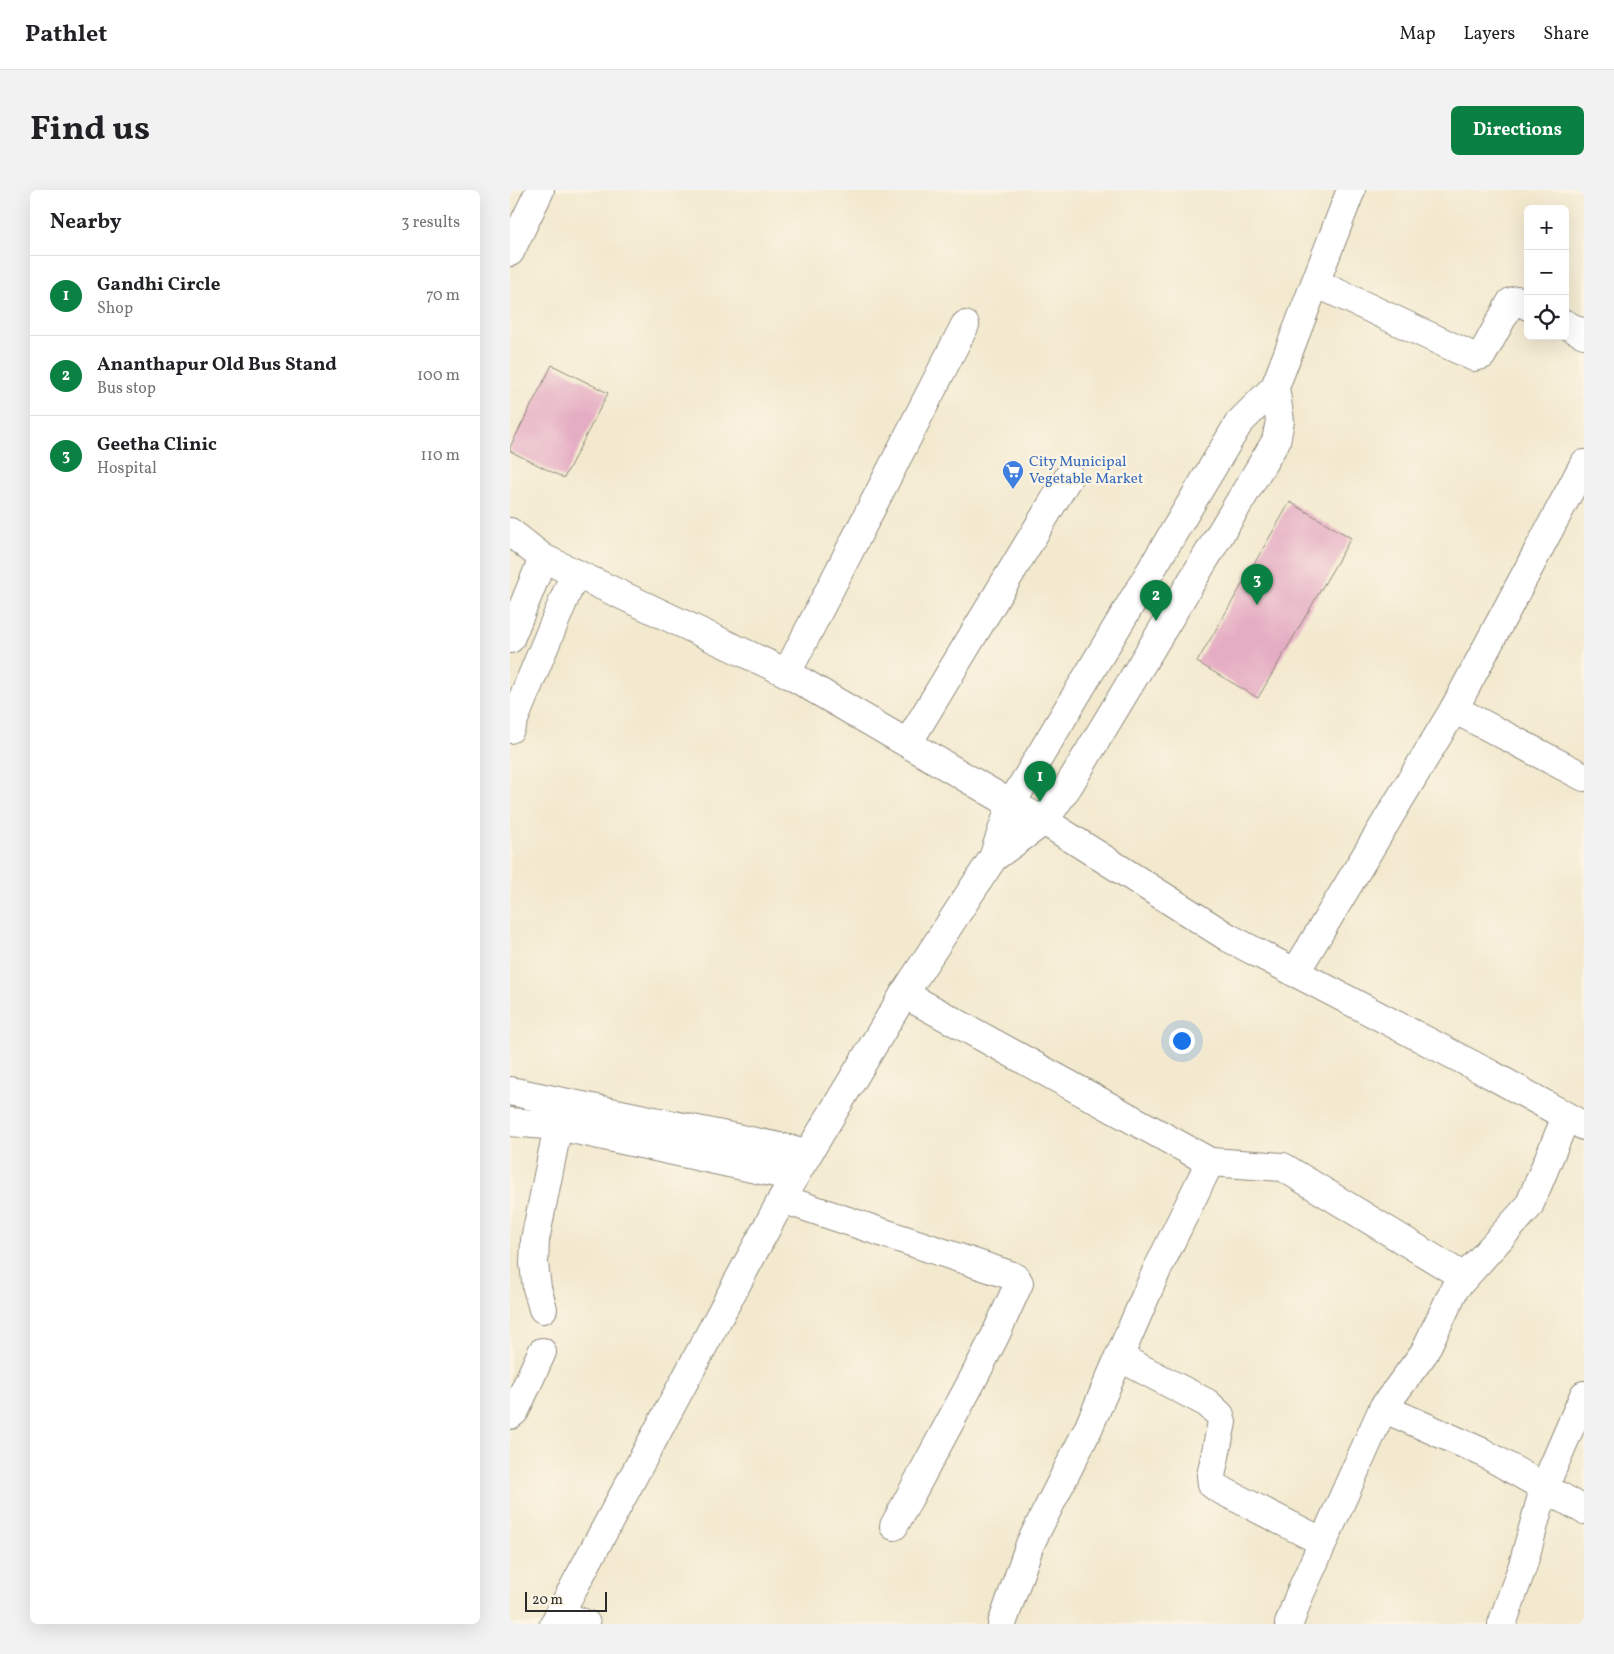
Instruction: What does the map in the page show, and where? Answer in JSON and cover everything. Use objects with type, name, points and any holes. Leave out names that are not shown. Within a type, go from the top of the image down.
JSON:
[{"type":"main road","points":[[586,1624],[556,1619],[808,1153],[904,994],[993,858],[1011,804],[1239,423],[1275,387],[1351,190]]},
{"type":"main road","points":[[510,252],[526,203]]},
{"type":"main road","points":[[1316,283],[1474,357],[1482,355],[1511,302],[1517,300],[1524,304]]},
{"type":"main road","points":[[787,673],[965,325]]},
{"type":"main road","points":[[1569,326],[1584,334]]},
{"type":"main road","points":[[993,858],[1044,821],[1069,785],[1276,441],[1280,421],[1275,387]]},
{"type":"main road","points":[[1295,972],[1454,709],[1584,464]]},
{"type":"main road","points":[[908,743],[1069,476]]},
{"type":"main road","points":[[510,532],[543,558],[787,673],[1011,804],[1044,821],[1228,938],[1490,1074],[1575,1122],[1529,1206],[1455,1288],[1424,1353],[1383,1408],[1323,1542],[1289,1624]]},
{"type":"main road","points":[[510,639],[543,558]]},
{"type":"main road","points":[[510,729],[575,573]]},
{"type":"main road","points":[[1454,709],[1584,777]]},
{"type":"main road","points":[[904,994],[1210,1162],[1284,1167],[1464,1277]]},
{"type":"main road","points":[[510,1091],[808,1153]]},
{"type":"main road","points":[[510,1122],[558,1126],[788,1188],[1017,1279],[1019,1283],[991,1344],[894,1526]]},
{"type":"main road","points":[[543,1309],[537,1288],[534,1264],[535,1240],[558,1126]]},
{"type":"main road","points":[[1002,1624],[1030,1544],[1088,1429],[1156,1272],[1210,1162]]},
{"type":"main road","points":[[510,1415],[515,1411],[542,1352]]},
{"type":"main road","points":[[1119,1357],[1207,1403],[1220,1415],[1222,1422],[1211,1476],[1212,1484],[1323,1542]]},
{"type":"main road","points":[[1502,1624],[1523,1565],[1544,1488],[1584,1395]]},
{"type":"main road","points":[[1383,1408],[1482,1452],[1584,1510]]},
{"type":"building","points":[[552,365],[608,393],[564,478],[510,451],[510,447]]},
{"type":"building","points":[[1290,502],[1351,538],[1258,698],[1197,662]]},
{"type":"place","name":"City Municipal Vegetable Market","points":[[1013,490]]},
{"type":"place","name":"Geetha Clinic","points":[[1257,605]]},
{"type":"place","name":"Ananthapur Old Bus Stand","points":[[1156,621]]},
{"type":"place","name":"Gandhi Circle","points":[[1040,802]]}]
